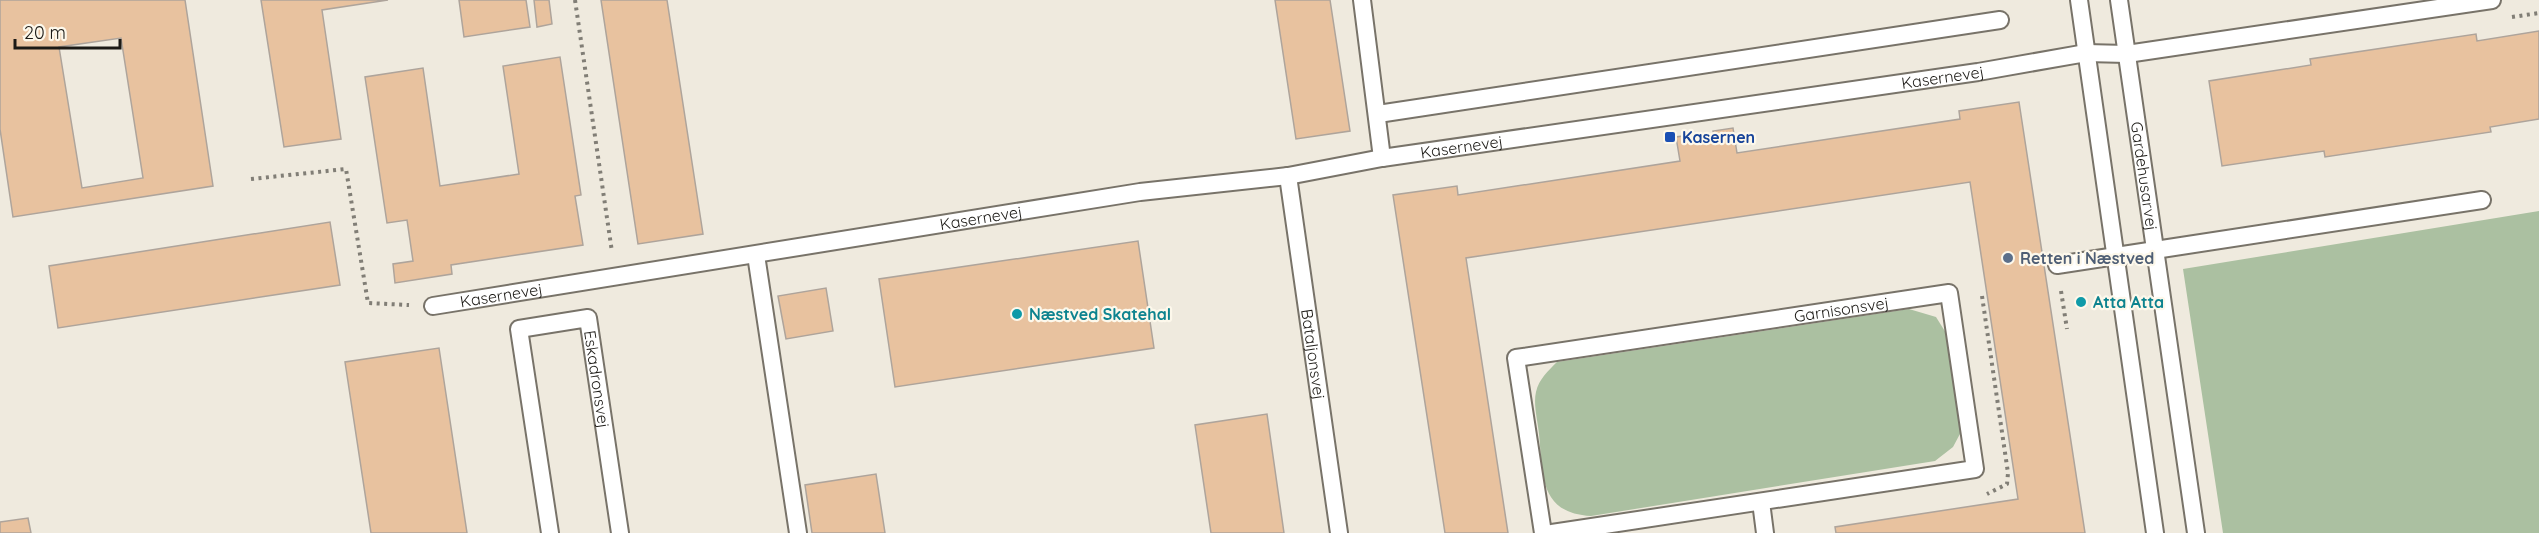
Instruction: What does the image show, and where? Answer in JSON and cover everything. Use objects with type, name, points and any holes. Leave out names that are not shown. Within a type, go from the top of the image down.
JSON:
[{"type":"lane","points":[[1362,0],[1382,158]]},
{"type":"lane","points":[[2079,0],[2155,533]]},
{"type":"lane","name":"Gardehusarvej","points":[[2119,0],[2196,533]]},
{"type":"lane","name":"Kasernevej","points":[[433,306],[1140,192],[1288,176],[1382,158],[1978,72],[2086,53],[2127,54],[2492,0]]},
{"type":"lane","points":[[1378,114],[2000,21]]},
{"type":"lane","name":"Bataljonsvej","points":[[1288,176],[1339,533]]},
{"type":"lane","points":[[2058,265],[2482,200]]},
{"type":"lane","points":[[756,255],[798,533]]},
{"type":"lane","name":"Garnisonsvej","points":[[1543,533],[1516,358],[1949,293],[1975,470],[1552,533]]},
{"type":"lane","name":"Eskadronsvej","points":[[550,533],[519,329],[588,318],[620,533]]},
{"type":"lane","points":[[1761,502],[1765,533]]},
{"type":"path","points":[[575,0],[616,277]]},
{"type":"path","points":[[2504,18],[2539,13]]},
{"type":"path","points":[[251,179],[346,169],[368,303],[433,306]]},
{"type":"path","points":[[2058,265],[2067,329]]},
{"type":"green space","points":[[2539,211],[2539,533],[2223,533],[2183,269]]},
{"type":"green space","points":[[1909,309],[1936,317],[1946,333],[1961,432],[1953,447],[1935,461],[1591,516],[1562,508],[1553,500],[1547,489],[1535,397],[1542,379],[1557,362]]},
{"type":"building","points":[[0,0],[185,0],[213,186],[13,217],[0,129]],"holes":[[[121,38],[143,178],[82,188],[59,47]]]},
{"type":"building","points":[[261,0],[388,0],[322,10],[341,139],[284,147]]},
{"type":"building","points":[[459,0],[526,0],[530,27],[464,37]]},
{"type":"building","points":[[534,0],[549,0],[552,24],[537,27]]},
{"type":"building","points":[[601,0],[667,0],[703,234],[638,244]]},
{"type":"building","points":[[1275,0],[1330,0],[1350,131],[1296,139]]},
{"type":"building","points":[[2539,31],[2539,119],[2490,127],[2491,132],[2325,157],[2324,151],[2222,166],[2209,81],[2311,65],[2310,59],[2476,34],[2477,41]]},
{"type":"building","points":[[560,57],[581,195],[575,196],[583,245],[451,265],[452,274],[395,283],[393,264],[413,261],[407,220],[387,223],[365,77],[423,68],[440,186],[519,174],[503,66]]},
{"type":"building","points":[[2019,102],[2085,533],[1836,533],[1835,527],[2018,499],[1970,182],[1466,258],[1508,533],[1445,533],[1393,195],[1457,186],[1458,195],[1680,161],[1676,137],[1697,134],[1698,144],[1715,141],[1713,131],[1733,128],[1737,153],[1960,119],[1959,111]]},
{"type":"building","points":[[330,222],[340,285],[58,328],[49,266]]},
{"type":"building","name":"Næstved Skatehal","points":[[1138,241],[1154,348],[895,387],[879,279]]},
{"type":"building","points":[[826,288],[833,331],[786,339],[778,296]]},
{"type":"building","points":[[439,348],[467,533],[371,533],[345,362]]},
{"type":"building","points":[[1267,414],[1284,533],[1211,533],[1195,425]]},
{"type":"building","points":[[876,474],[885,533],[812,533],[805,485]]},
{"type":"building","points":[[28,518],[31,533],[0,533],[0,522]]},
{"type":"place","name":"Kasernen","points":[[1670,137]]},
{"type":"place","name":"Retten i Næstved","points":[[2008,258]]},
{"type":"place","name":"Atta Atta","points":[[2081,302]]},
{"type":"place","name":"Næstved Skatehal","points":[[1017,314]]}]
